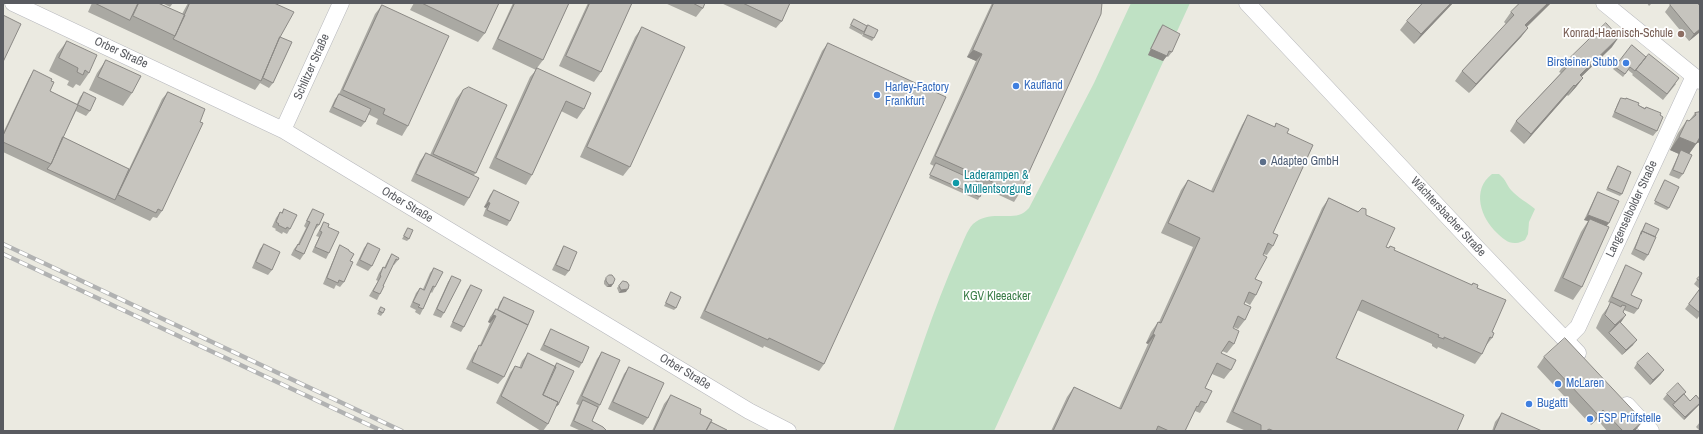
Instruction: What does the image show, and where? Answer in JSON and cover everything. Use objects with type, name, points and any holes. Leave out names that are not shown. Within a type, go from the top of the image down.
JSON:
[{"type":"street","name":"Orber Straße","points":[[13,3],[283,130],[749,411],[788,431]]},
{"type":"street","name":"Schlitzer Straße","points":[[283,130],[341,3]]},
{"type":"street","name":"Wächtersbacher Straße","points":[[1246,3],[1478,249],[1587,362]]},
{"type":"street","points":[[1604,3],[1697,78]]},
{"type":"street","name":"Langenselbolder Straße","points":[[1566,339],[1578,327],[1697,78]]},
{"type":"street","points":[[1619,397],[1651,431]]},
{"type":"green space","name":"KGV Kleeacker","points":[[1131,3],[1190,3],[994,431],[893,431],[924,340],[965,237],[973,224],[980,219],[995,216],[1017,215],[1023,213],[1029,208],[1094,83]]},
{"type":"green space","points":[[1492,174],[1499,174],[1514,193],[1535,209],[1529,222],[1528,234],[1525,240],[1513,243],[1503,239],[1491,227],[1483,212],[1480,196],[1482,188]]},
{"type":"building","points":[[95,3],[138,3],[130,20]]},
{"type":"building","points":[[139,3],[158,3],[185,15],[175,36],[133,16]]},
{"type":"building","points":[[190,3],[274,3],[294,12],[279,39],[261,81],[173,39]]},
{"type":"building","points":[[422,3],[499,3],[485,33]]},
{"type":"building","points":[[515,3],[569,3],[543,60],[498,39]]},
{"type":"building","points":[[590,3],[632,3],[601,72],[566,56]]},
{"type":"building","points":[[693,3],[705,3],[703,8]]},
{"type":"building","points":[[743,3],[790,3],[782,21]]},
{"type":"building","name":"Kaufland","points":[[994,3],[1102,3],[1101,14],[1019,194],[935,156],[982,54],[973,50]]},
{"type":"building","points":[[1423,3],[1451,3],[1421,34],[1407,21]]},
{"type":"building","points":[[1520,3],[1548,3],[1525,25],[1528,28],[1476,84],[1462,71],[1514,15],[1511,12]]},
{"type":"building","points":[[1672,3],[1697,3],[1700,6],[1700,29],[1694,34],[1670,5]]},
{"type":"building","points":[[382,5],[449,36],[408,126],[383,114],[385,109],[343,90]]},
{"type":"building","points":[[3,15],[21,24],[3,62]]},
{"type":"building","points":[[854,19],[867,26],[864,32],[851,25]]},
{"type":"building","points":[[1606,23],[1619,37],[1580,75],[1583,78],[1575,86],[1574,85],[1531,134],[1516,121],[1569,65],[1566,62]]},
{"type":"building","points":[[868,25],[878,30],[874,38],[864,34]]},
{"type":"building","points":[[1163,25],[1180,34],[1172,52],[1169,51],[1167,56],[1151,49]]},
{"type":"building","points":[[642,27],[685,47],[630,167],[587,147]]},
{"type":"building","points":[[280,37],[292,42],[273,83],[263,78]]},
{"type":"building","points":[[67,41],[97,55],[89,73],[85,70],[83,75],[77,72],[78,68],[59,58]]},
{"type":"building","points":[[828,43],[946,97],[824,364],[769,338],[768,340],[705,311]]},
{"type":"building","name":"Birsteiner Stubb","points":[[1632,45],[1646,57],[1635,71],[1630,67],[1625,74],[1615,67]]},
{"type":"building","points":[[1649,54],[1679,78],[1667,94],[1636,70]]},
{"type":"building","points":[[106,60],[141,76],[132,93],[98,77]]},
{"type":"building","points":[[537,68],[591,93],[584,109],[566,101],[532,175],[496,158]]},
{"type":"building","points":[[34,70],[52,79],[51,81],[54,82],[50,91],[78,105],[51,164],[3,142],[3,136]]},
{"type":"building","points":[[469,87],[507,105],[476,173],[433,154],[463,90]]},
{"type":"building","points":[[84,92],[96,98],[90,111],[78,105]]},
{"type":"building","points":[[168,92],[205,109],[200,122],[203,123],[162,211],[158,209],[156,213],[118,195]]},
{"type":"building","points":[[339,94],[371,109],[365,122],[333,107]]},
{"type":"building","points":[[1621,98],[1626,98],[1639,103],[1638,105],[1645,109],[1646,107],[1661,113],[1660,115],[1663,117],[1657,131],[1615,112]]},
{"type":"building","points":[[1700,112],[1700,137],[1696,144],[1679,137],[1687,120],[1689,121],[1696,115],[1695,113]]},
{"type":"building","points":[[1248,115],[1275,127],[1276,123],[1289,129],[1287,133],[1313,145],[1273,233],[1278,235],[1273,246],[1268,243],[1263,255],[1267,257],[1255,279],[1262,282],[1256,295],[1249,292],[1244,304],[1251,307],[1245,320],[1238,316],[1233,328],[1239,331],[1234,344],[1229,341],[1221,353],[1236,360],[1231,370],[1217,363],[1205,388],[1212,391],[1206,403],[1201,401],[1198,407],[1197,406],[1185,431],[1169,431],[1158,426],[1156,431],[1053,431],[1074,387],[1121,409],[1155,335],[1153,334],[1158,322],[1161,323],[1200,238],[1168,223],[1188,180],[1213,192]]},
{"type":"building","points":[[63,137],[129,169],[115,200],[47,169],[51,164]]},
{"type":"building","points":[[1681,150],[1692,155],[1683,174],[1673,170]]},
{"type":"building","points":[[426,153],[479,178],[469,198],[416,174]]},
{"type":"building","name":"Laderampen & Müllentsorgung","points":[[936,163],[985,185],[980,197],[930,175]]},
{"type":"building","points":[[1618,166],[1631,172],[1622,194],[1608,188]]},
{"type":"building","points":[[1665,180],[1679,187],[1669,208],[1655,201]]},
{"type":"building","points":[[494,190],[519,202],[510,221],[487,210],[490,203],[488,202]]},
{"type":"building","points":[[1598,192],[1619,201],[1609,223],[1588,215]]},
{"type":"building","points":[[1329,198],[1358,212],[1362,208],[1366,209],[1366,215],[1395,228],[1386,247],[1389,248],[1390,246],[1395,248],[1394,250],[1472,285],[1473,283],[1478,285],[1477,288],[1506,300],[1492,332],[1494,333],[1492,338],[1490,337],[1482,354],[1444,337],[1444,339],[1438,337],[1439,335],[1362,300],[1336,358],[1464,415],[1457,431],[1274,431],[1269,429],[1266,431],[1261,431],[1261,425],[1233,412]]},
{"type":"building","points":[[284,209],[297,215],[290,229],[287,227],[286,229],[278,225],[279,224],[276,222],[280,212],[282,213]]},
{"type":"building","points":[[313,209],[324,214],[319,225],[317,224],[304,254],[295,250],[310,222],[307,221]]},
{"type":"building","points":[[1590,219],[1609,227],[1582,287],[1563,278]]},
{"type":"building","points":[[324,222],[329,224],[328,227],[339,232],[329,253],[315,247],[322,232],[320,231]]},
{"type":"building","points":[[1646,223],[1659,229],[1655,237],[1642,231]]},
{"type":"building","points":[[408,228],[413,230],[409,239],[404,236]]},
{"type":"building","points":[[1642,231],[1656,237],[1648,255],[1635,249]]},
{"type":"building","points":[[368,243],[380,249],[372,266],[360,260]]},
{"type":"building","points":[[264,244],[280,252],[272,270],[256,262]]},
{"type":"building","points":[[340,245],[354,254],[350,261],[353,262],[344,282],[339,280],[338,283],[327,278]]},
{"type":"building","points":[[564,246],[577,252],[569,271],[556,265]]},
{"type":"building","points":[[392,254],[399,258],[398,260],[396,259],[380,294],[373,291],[381,276],[383,267],[385,268]]},
{"type":"building","points":[[1626,265],[1642,273],[1631,295],[1642,300],[1638,309],[1612,297]]},
{"type":"building","points":[[434,268],[443,272],[435,287],[433,286],[423,309],[418,307],[420,305],[413,302],[420,288],[424,290]]},
{"type":"building","points":[[609,275],[612,275],[615,279],[613,284],[609,285],[606,278]]},
{"type":"building","points":[[452,276],[461,280],[444,313],[437,309]]},
{"type":"building","points":[[623,281],[627,282],[629,285],[628,289],[621,290],[619,286]]},
{"type":"building","points":[[471,285],[482,290],[464,327],[453,322]]},
{"type":"building","points":[[1700,289],[1700,313],[1689,304]]},
{"type":"building","points":[[671,292],[681,297],[676,308],[666,303]]},
{"type":"building","points":[[504,297],[534,311],[528,325],[498,310]]},
{"type":"building","points":[[1611,302],[1621,307],[1622,305],[1626,306],[1623,312],[1626,315],[1615,325],[1605,315]]},
{"type":"building","points":[[381,307],[385,309],[383,313],[379,311]]},
{"type":"building","points":[[496,309],[528,325],[504,377],[472,362],[479,345],[481,346],[496,316],[493,315]]},
{"type":"building","points":[[1620,322],[1637,340],[1626,350],[1609,333]]},
{"type":"building","points":[[551,329],[589,347],[582,363],[544,345]]},
{"type":"building","points":[[1565,338],[1643,421],[1632,431],[1623,431],[1603,410],[1598,415],[1544,357]]},
{"type":"building","points":[[602,352],[620,360],[600,405],[582,396]]},
{"type":"building","points":[[528,353],[556,367],[543,395],[558,402],[548,424],[501,396],[515,366],[521,368]]},
{"type":"building","points":[[1648,353],[1664,370],[1653,380],[1637,363]]},
{"type":"building","points":[[557,363],[574,371],[558,405],[558,402],[543,395]]},
{"type":"building","points":[[629,367],[664,383],[648,418],[613,402]]},
{"type":"building","points":[[1678,383],[1686,392],[1675,402],[1667,394]]},
{"type":"building","points":[[1684,394],[1690,401],[1696,395],[1700,400],[1700,403],[1685,417],[1673,405]]},
{"type":"building","points":[[671,395],[701,409],[700,414],[712,420],[706,431],[654,431]]},
{"type":"building","points":[[583,400],[598,407],[592,421],[607,431],[595,431],[574,421]]},
{"type":"building","points":[[1502,413],[1542,431],[1494,431]]},
{"type":"building","points":[[711,422],[727,430],[706,431]]},
{"type":"railway","points":[[3,244],[402,431]]},
{"type":"railway","points":[[3,254],[382,431]]},
{"type":"place","name":"Konrad-Haenisch-Schule","points":[[1681,34]]},
{"type":"place","name":"Birsteiner Stubb","points":[[1626,63]]},
{"type":"place","name":"Kaufland","points":[[1016,86]]},
{"type":"place","name":"Harley-Factory Frankfurt","points":[[877,95]]},
{"type":"place","name":"Adapteo GmbH","points":[[1263,162]]},
{"type":"place","name":"Laderampen & Müllentsorgung","points":[[956,183]]},
{"type":"place","name":"McLaren","points":[[1558,384]]},
{"type":"place","name":"Bugatti","points":[[1529,404]]},
{"type":"place","name":"FSP Prüfstelle","points":[[1590,419]]}]
